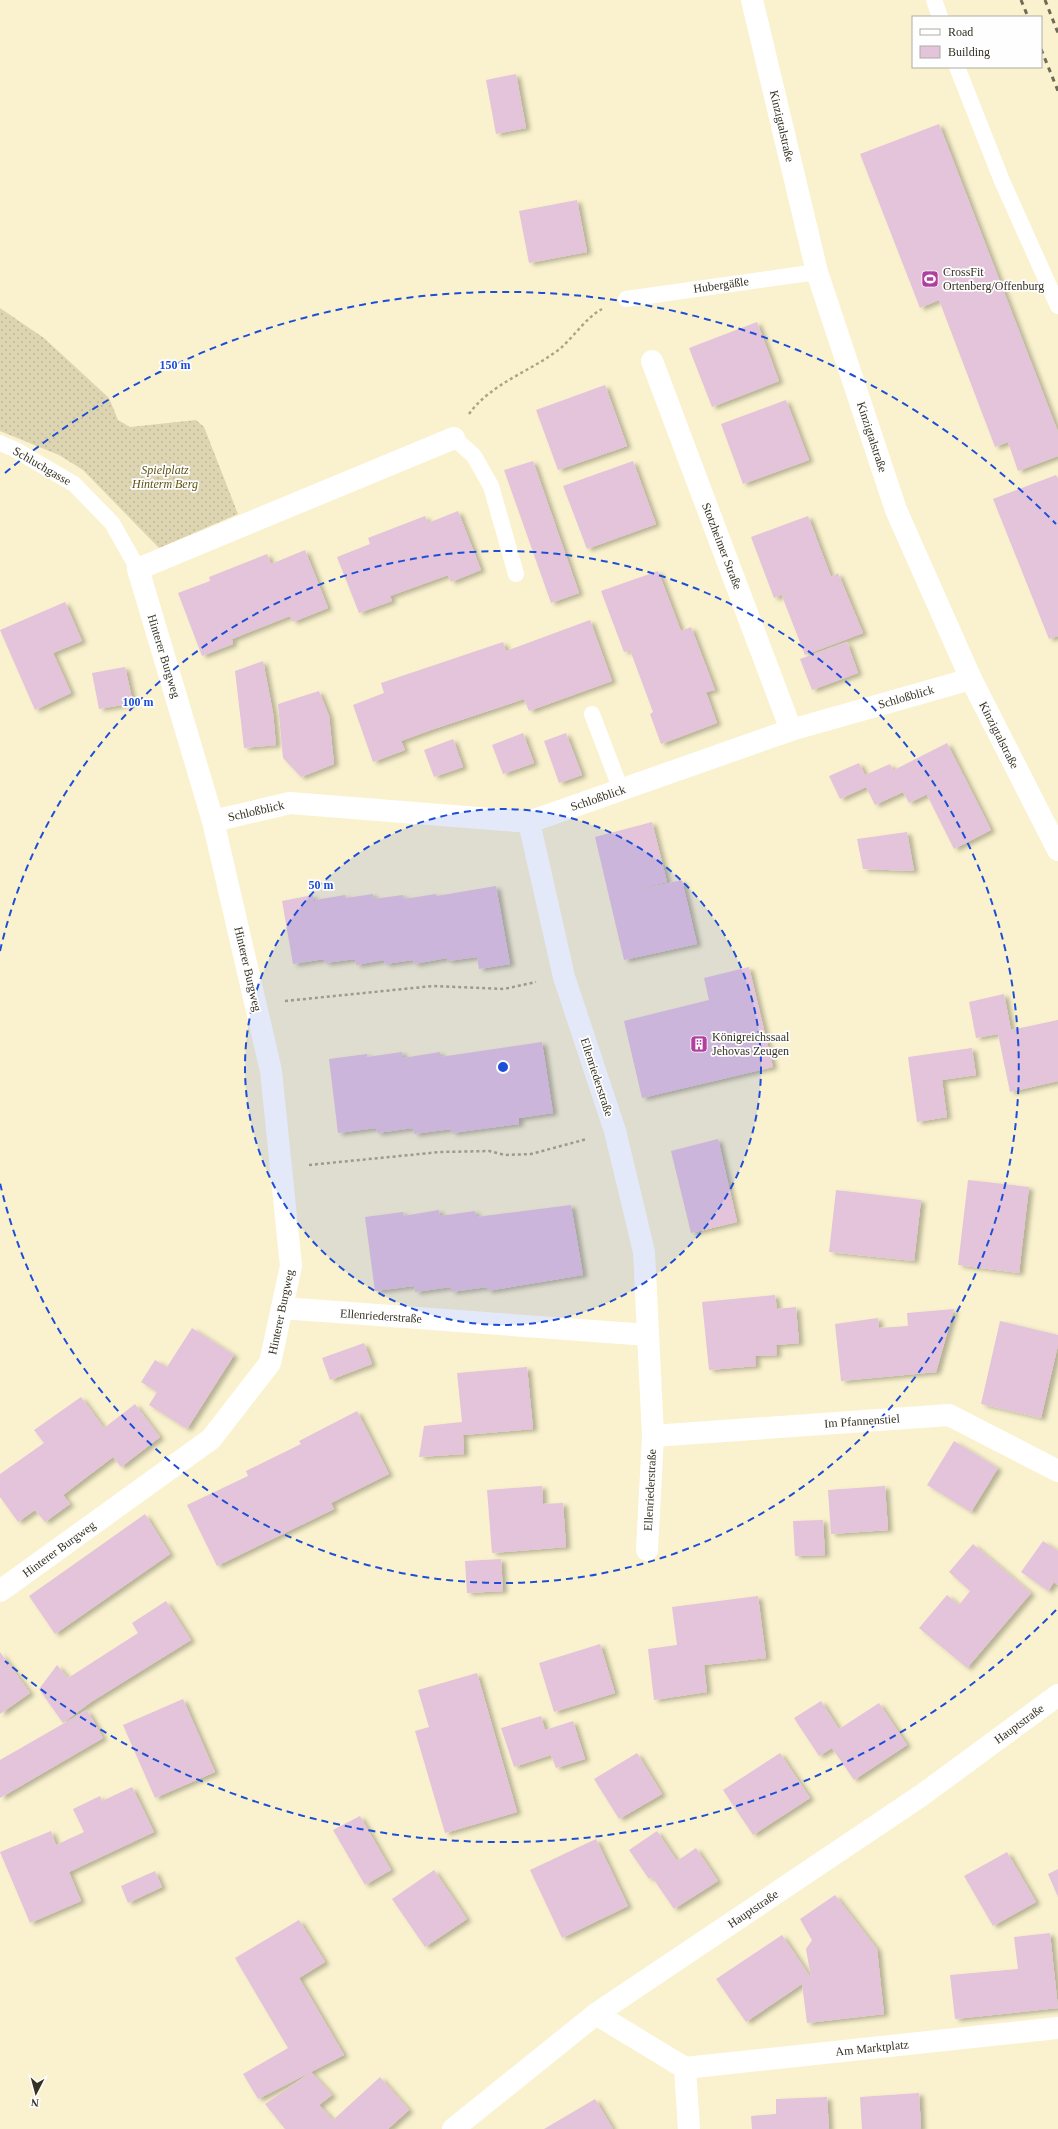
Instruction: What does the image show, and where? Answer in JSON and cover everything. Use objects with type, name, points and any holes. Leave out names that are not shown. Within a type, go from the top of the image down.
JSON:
[{"type":"street","name":"Kinzigtalstraße","points":[[752,0],[817,272],[896,510],[971,679],[1058,850]]},
{"type":"street","name":"Stotzheimer Straße","points":[[652,361],[791,730]]},
{"type":"street","points":[[138,569],[454,438]]},
{"type":"street","name":"Hinterer Burgweg","points":[[0,1591],[211,1439],[270,1363],[291,1266],[272,1071],[213,821],[138,569]]},
{"type":"street","name":"Schloßblick","points":[[213,821],[290,803],[529,822],[791,730],[971,679]]},
{"type":"street","name":"Ellenriederstraße","points":[[529,822],[564,976],[615,1131],[644,1252],[652,1436],[647,1550]]},
{"type":"street","name":"Ellenriederstraße","points":[[282,1308],[648,1335]]},
{"type":"street","name":"Im Pfannenstiel","points":[[652,1436],[949,1415],[1058,1471]]},
{"type":"street","name":"Hauptstraße","points":[[453,2129],[596,2014],[922,1795],[1058,1695]]},
{"type":"street","points":[[596,2014],[685,2068],[689,2129]]},
{"type":"street","name":"Am Marktplatz","points":[[685,2068],[1058,2028]]},
{"type":"lane","points":[[934,0],[940,16]]},
{"type":"lane","points":[[957,68],[1002,181],[1058,306]]},
{"type":"lane","name":"Hubergäßle","points":[[626,299],[817,272]]},
{"type":"lane","points":[[454,438],[474,456],[491,486],[516,574]]},
{"type":"lane","name":"Schluchgasse","points":[[0,443],[14,449],[74,484],[112,523],[138,569]]},
{"type":"lane","points":[[592,714],[621,790]]},
{"type":"path","points":[[454,438],[470,412],[490,393],[546,359],[600,310],[626,299]]},
{"type":"path","points":[[256,1004],[432,986],[504,989],[564,976]]},
{"type":"path","points":[[281,1168],[440,1152],[489,1151],[505,1155],[531,1154],[615,1131]]},
{"type":"green space","name":"Spielplatz Hinterm Berg","points":[[0,308],[44,338],[109,398],[118,420],[130,427],[196,420],[204,427],[238,514],[159,548],[83,470],[59,455],[0,431]]},
{"type":"building","points":[[516,74],[526,128],[496,134],[486,80]]},
{"type":"building","points":[[939,124],[1058,432],[1058,456],[1018,471],[1008,442],[995,447],[939,300],[920,308],[860,154]]},
{"type":"building","points":[[577,200],[587,252],[529,263],[519,211]]},
{"type":"building","points":[[757,322],[779,381],[712,407],[689,348]]},
{"type":"building","points":[[605,385],[627,446],[558,470],[536,410]]},
{"type":"building","points":[[786,400],[809,460],[743,484],[721,424]]},
{"type":"building","points":[[533,461],[579,593],[551,603],[504,470]]},
{"type":"building","points":[[633,461],[656,524],[587,549],[563,486]]},
{"type":"building","points":[[1056,475],[1058,479],[1058,636],[1049,639],[993,499]]},
{"type":"building","points":[[458,511],[481,570],[451,582],[448,575],[390,596],[392,601],[359,613],[337,557],[370,544],[368,538],[425,516],[428,523]]},
{"type":"building","points":[[808,516],[831,577],[838,573],[863,633],[805,655],[782,596],[792,591],[774,598],[751,537]]},
{"type":"building","points":[[305,550],[328,608],[293,622],[290,616],[232,639],[233,644],[202,656],[178,593],[210,581],[209,577],[267,554],[271,564]]},
{"type":"building","points":[[658,571],[681,631],[691,627],[715,690],[706,692],[717,723],[661,744],[650,714],[653,712],[630,650],[624,652],[601,591]]},
{"type":"building","points":[[65,602],[82,641],[53,653],[71,693],[35,710],[0,630]]},
{"type":"building","points":[[590,620],[612,681],[529,711],[524,699],[431,730],[401,741],[405,750],[373,762],[353,705],[384,693],[381,683],[503,642],[506,651]]},
{"type":"building","points":[[847,642],[858,673],[812,690],[800,659]]},
{"type":"building","points":[[263,661],[273,713],[276,745],[244,748],[235,671]]},
{"type":"building","points":[[125,667],[133,703],[99,709],[92,673]]},
{"type":"building","points":[[319,691],[329,716],[334,764],[301,777],[283,758],[278,704]]},
{"type":"building","points":[[523,733],[534,763],[503,774],[492,745]]},
{"type":"building","points":[[566,733],[582,775],[559,783],[544,741]]},
{"type":"building","points":[[453,739],[463,767],[434,777],[424,750]]},
{"type":"building","points":[[947,743],[991,830],[954,849],[927,795],[944,786],[909,803],[903,792],[875,805],[866,787],[840,799],[829,776],[859,763],[865,775],[890,764],[895,774],[894,770]]},
{"type":"building","points":[[652,822],[667,882],[629,892],[682,880],[697,944],[624,960],[595,837]]},
{"type":"building","points":[[907,832],[914,871],[863,869],[857,839]]},
{"type":"building","points":[[496,886],[510,964],[479,969],[477,957],[448,961],[447,958],[414,964],[413,960],[385,964],[384,960],[356,965],[355,959],[325,963],[324,959],[293,964],[282,901],[313,895],[317,917],[315,900],[345,895],[346,898],[373,894],[374,899],[403,895],[404,899],[436,894],[437,896]]},
{"type":"building","name":"Königreichssaal Jehovas Zeugen","points":[[749,967],[773,1067],[642,1098],[624,1021],[709,1000],[704,978]]},
{"type":"building","points":[[1004,994],[1011,1030],[1058,1020],[1058,1081],[1010,1092],[998,1034],[976,1038],[969,1002]]},
{"type":"building","points":[[542,1042],[553,1113],[519,1118],[519,1124],[452,1133],[451,1129],[414,1134],[413,1128],[377,1133],[376,1128],[338,1133],[329,1059],[367,1054],[367,1057],[402,1052],[403,1058],[440,1052],[440,1057]]},
{"type":"building","points":[[972,1048],[976,1075],[942,1080],[947,1117],[917,1122],[908,1057]]},
{"type":"building","points":[[718,1139],[737,1222],[691,1233],[671,1151]]},
{"type":"building","points":[[968,1180],[1029,1187],[1019,1273],[958,1265]]},
{"type":"building","points":[[836,1190],[921,1200],[914,1261],[829,1252]]},
{"type":"building","points":[[571,1205],[583,1275],[487,1291],[487,1287],[451,1292],[451,1287],[415,1292],[414,1286],[375,1291],[365,1217],[403,1212],[403,1216],[439,1210],[440,1216],[475,1211],[476,1217]]},
{"type":"building","points":[[775,1295],[777,1309],[796,1307],[799,1343],[776,1345],[777,1355],[755,1356],[756,1366],[709,1370],[702,1302]]},
{"type":"building","points":[[954,1309],[936,1372],[841,1381],[835,1324],[878,1318],[879,1328],[908,1326],[907,1313]]},
{"type":"building","points":[[1000,1321],[1058,1335],[1058,1345],[1041,1418],[981,1404]]},
{"type":"building","points":[[192,1328],[234,1355],[187,1429],[149,1405],[157,1392],[141,1382],[155,1360],[167,1367]]},
{"type":"building","points":[[364,1343],[372,1364],[330,1380],[322,1358]]},
{"type":"building","points":[[527,1367],[533,1429],[463,1435],[464,1454],[419,1457],[424,1426],[462,1422],[457,1373]]},
{"type":"building","points":[[81,1397],[104,1428],[135,1404],[160,1437],[121,1467],[113,1457],[63,1495],[70,1504],[45,1522],[35,1510],[18,1522],[0,1497],[0,1474],[44,1443],[34,1430]]},
{"type":"building","points":[[357,1411],[389,1474],[331,1503],[334,1509],[217,1566],[187,1505],[248,1476],[246,1471],[301,1444],[299,1441]]},
{"type":"building","points":[[954,1441],[998,1468],[971,1512],[927,1485]]},
{"type":"building","points":[[542,1486],[543,1504],[563,1503],[566,1547],[492,1553],[487,1490]]},
{"type":"building","points":[[885,1486],[888,1530],[831,1534],[828,1490]]},
{"type":"building","points":[[145,1514],[170,1554],[55,1634],[29,1596]]},
{"type":"building","points":[[823,1520],[825,1555],[795,1556],[793,1521]]},
{"type":"building","points":[[1043,1541],[1058,1551],[1058,1585],[1054,1582],[1048,1591],[1021,1572]]},
{"type":"building","points":[[973,1544],[1031,1593],[967,1668],[919,1628],[947,1595],[959,1605],[970,1591],[949,1572]]},
{"type":"building","points":[[501,1559],[503,1591],[467,1593],[465,1561]]},
{"type":"building","points":[[758,1596],[766,1658],[704,1665],[707,1692],[654,1700],[648,1649],[677,1645],[672,1607]]},
{"type":"building","points":[[166,1601],[191,1640],[91,1702],[63,1723],[39,1689],[57,1665],[68,1678],[138,1633],[132,1623]]},
{"type":"building","points":[[600,1644],[615,1693],[554,1712],[539,1663]]},
{"type":"building","points":[[0,1652],[30,1693],[0,1714]]},
{"type":"building","points":[[477,1673],[517,1812],[445,1833],[415,1731],[429,1727],[418,1690]]},
{"type":"building","points":[[183,1699],[215,1772],[155,1798],[123,1725]]},
{"type":"building","points":[[821,1701],[839,1729],[879,1703],[907,1745],[854,1780],[832,1748],[819,1756],[794,1718]]},
{"type":"building","points":[[87,1710],[103,1738],[0,1798],[0,1760]]},
{"type":"building","points":[[541,1716],[545,1730],[573,1721],[585,1759],[556,1768],[551,1755],[514,1767],[501,1728]]},
{"type":"building","points":[[637,1753],[662,1794],[619,1819],[594,1779]]},
{"type":"building","points":[[780,1753],[810,1798],[753,1835],[723,1790]]},
{"type":"building","points":[[132,1787],[154,1832],[69,1872],[81,1901],[30,1923],[0,1852],[51,1831],[56,1845],[84,1832],[73,1809],[100,1796],[102,1801]]},
{"type":"building","points":[[360,1816],[391,1870],[365,1885],[333,1830]]},
{"type":"building","points":[[657,1831],[677,1861],[696,1848],[718,1881],[674,1909],[652,1877],[649,1879],[629,1850]]},
{"type":"building","points":[[596,1839],[628,1906],[562,1938],[530,1870]]},
{"type":"building","points":[[1007,1852],[1036,1902],[993,1926],[964,1876]]},
{"type":"building","points":[[1058,1869],[1058,1897],[1048,1874]]},
{"type":"building","points":[[434,1870],[467,1919],[425,1947],[392,1899]]},
{"type":"building","points":[[155,1871],[162,1887],[128,1903],[121,1886]]},
{"type":"building","points":[[835,1895],[877,1949],[884,2014],[807,2023],[802,1984],[746,2022],[716,1979],[782,1935],[811,1978],[806,1949],[812,1940],[800,1919]]},
{"type":"building","points":[[299,1920],[325,1962],[299,1978],[344,2055],[258,2099],[243,2074],[288,2048],[235,1958]]},
{"type":"building","points":[[1050,1933],[1058,2008],[955,2019],[950,1975],[1018,1969],[1014,1937]]},
{"type":"building","points":[[311,2072],[332,2095],[319,2105],[341,2129],[285,2129],[265,2104]]},
{"type":"building","points":[[380,2077],[409,2110],[388,2129],[341,2129],[333,2120]]},
{"type":"building","points":[[919,2093],[921,2129],[862,2129],[860,2097]]},
{"type":"building","points":[[827,2097],[829,2129],[752,2129],[751,2116],[776,2114],[776,2099]]},
{"type":"building","points":[[595,2099],[613,2129],[544,2129]]},
{"type":"railway","points":[[1021,0],[1028,16]]},
{"type":"railway","points":[[1045,0],[1058,33]]},
{"type":"railway","points":[[1042,51],[1058,91]]},
{"type":"place","name":"CrossFit Ortenberg/Offenburg","points":[[930,279]]},
{"type":"place","name":"Königreichssaal Jehovas Zeugen","points":[[699,1044]]}]
